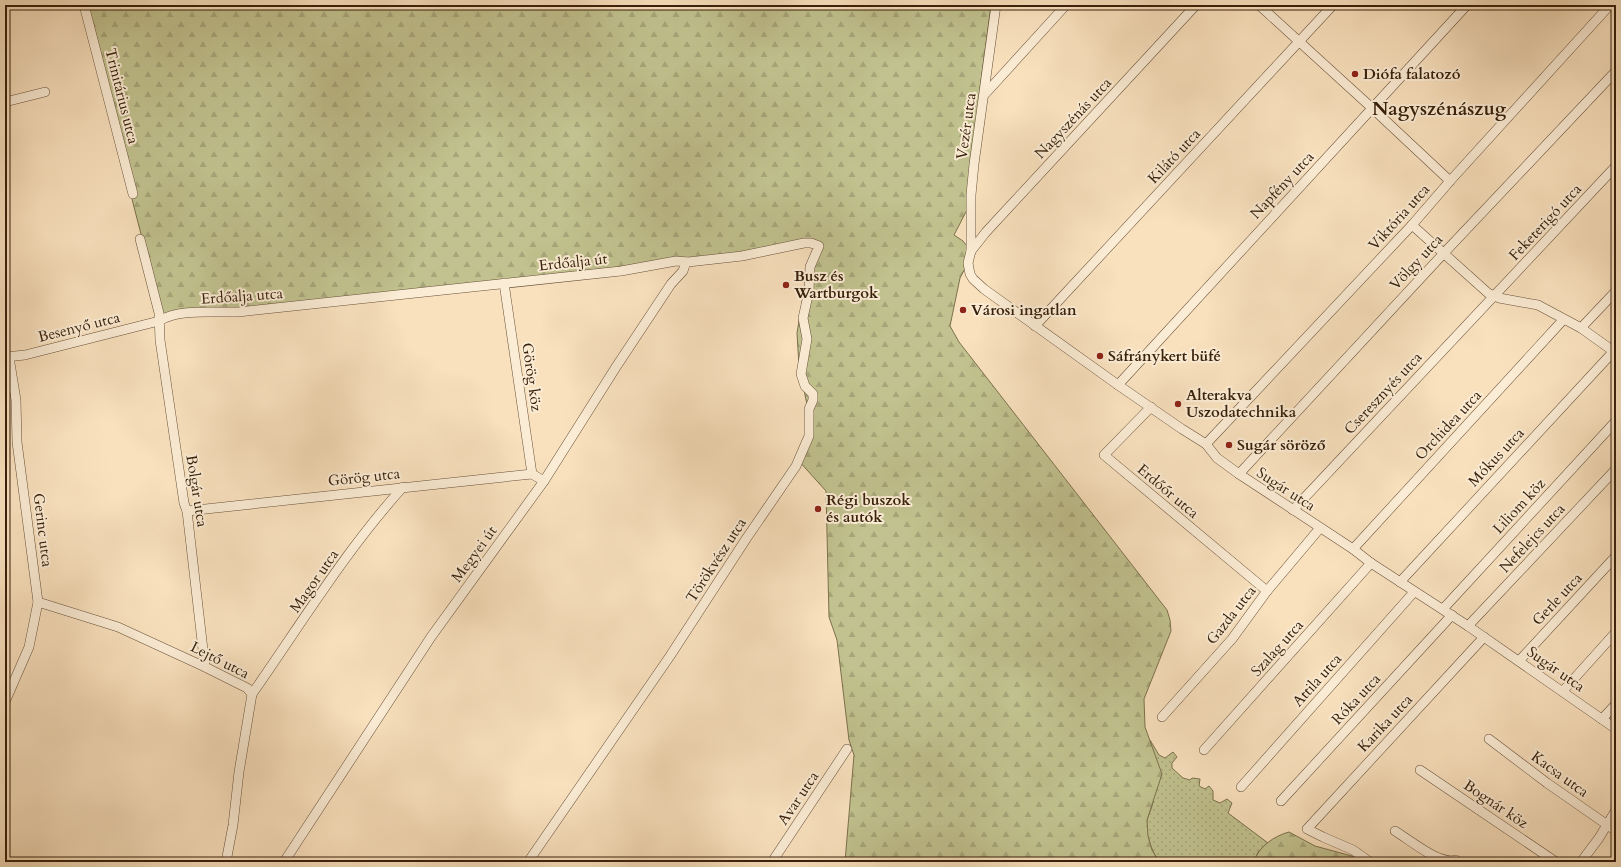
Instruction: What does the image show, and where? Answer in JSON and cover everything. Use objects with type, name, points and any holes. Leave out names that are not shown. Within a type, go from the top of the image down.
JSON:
[{"type":"street","name":"Trinitárius utca","points":[[84,5],[133,194]]},
{"type":"street","name":"Vezér utca","points":[[971,250],[971,195],[996,5]]},
{"type":"street","points":[[985,94],[1066,5]]},
{"type":"street","name":"Nagyszénás utca","points":[[971,250],[1196,5]]},
{"type":"street","points":[[1259,5],[1450,181]]},
{"type":"street","name":"Kilátó utca","points":[[1035,326],[1333,5]]},
{"type":"street","name":"Napfény utca","points":[[1118,385],[1467,5]]},
{"type":"street","name":"Viktória utca","points":[[1206,444],[1412,225],[1610,5]]},
{"type":"street","name":"Völgy utca","points":[[1239,474],[1444,253],[1616,71]]},
{"type":"street","points":[[5,102],[46,92]]},
{"type":"street","name":"Feketerigó utca","points":[[1494,296],[1616,166]]},
{"type":"street","points":[[1412,225],[1488,293],[1494,296],[1538,305],[1563,320],[1581,328],[1615,352]]},
{"type":"street","points":[[140,239],[158,308],[159,321]]},
{"type":"street","name":"Erdőalja út","points":[[328,302],[622,270],[676,261],[686,262],[742,256],[804,243],[812,243],[819,246]]},
{"type":"street","name":"Törökvész utca","points":[[528,862],[670,656],[746,539],[796,466],[809,436],[809,409],[814,398],[813,393],[804,384],[801,373],[807,343],[803,320],[809,291],[810,269],[811,262],[819,246]]},
{"type":"street","name":"Sugár utca","points":[[971,250],[968,263],[970,274],[972,279],[984,289],[1118,385],[1206,444],[1217,458],[1239,474],[1353,549],[1370,564],[1443,609],[1563,690],[1616,729]]},
{"type":"street","name":"Megyei út","points":[[284,862],[432,637],[544,481],[616,367],[671,284],[683,271],[686,262]]},
{"type":"street","name":"Görög köz","points":[[504,283],[532,474]]},
{"type":"street","points":[[1581,328],[1616,291]]},
{"type":"street","name":"Cseresznyés utca","points":[[1293,510],[1494,296]]},
{"type":"street","name":"Erdőalja utca","points":[[159,321],[164,318],[180,314],[238,312],[328,302]]},
{"type":"street","name":"Orchidea utca","points":[[1353,549],[1563,320]]},
{"type":"street","name":"Besenyő utca","points":[[7,357],[159,321]]},
{"type":"street","name":"Bolgár utca","points":[[159,321],[161,348],[184,503],[187,511],[205,667]]},
{"type":"street","name":"Mókus utca","points":[[1400,582],[1615,352]]},
{"type":"street","name":"Gerinc utca","points":[[5,702],[29,647],[38,602],[17,442],[16,400],[7,357]]},
{"type":"street","name":"Erdőőr utca","points":[[1151,407],[1104,455],[1267,591]]},
{"type":"street","name":"Liliom köz","points":[[1443,609],[1616,421]]},
{"type":"street","name":"Nefelejcs utca","points":[[1468,626],[1616,469]]},
{"type":"street","points":[[532,474],[544,481]]},
{"type":"street","name":"Görög utca","points":[[187,511],[403,486],[532,474]]},
{"type":"street","name":"Magor utca","points":[[252,694],[345,560],[403,486]]},
{"type":"street","name":"Gazda utca","points":[[1162,717],[1232,639],[1267,591],[1320,528]]},
{"type":"street","name":"Gerle utca","points":[[1519,661],[1616,556]]},
{"type":"street","name":"Szalag utca","points":[[1204,750],[1370,564]]},
{"type":"street","name":"Attila utca","points":[[1241,787],[1414,592]]},
{"type":"street","name":"Lejtő utca","points":[[38,602],[118,627],[248,688],[252,694],[239,772],[233,825],[226,862]]},
{"type":"street","name":"Róka utca","points":[[1281,801],[1452,615]]},
{"type":"street","points":[[1563,690],[1616,632]]},
{"type":"street","name":"Karika utca","points":[[1370,862],[1353,850],[1307,829],[1484,637]]},
{"type":"street","points":[[1602,719],[1616,704]]},
{"type":"street","name":"Kacsa utca","points":[[1489,739],[1547,783],[1616,831]]},
{"type":"street","name":"Avar utca","points":[[772,862],[847,749]]},
{"type":"street","name":"Bognár köz","points":[[1420,770],[1556,862]]},
{"type":"street","points":[[1581,862],[1616,810]]},
{"type":"street","points":[[1395,832],[1438,858],[1450,862],[1456,860],[1458,862]]},
{"type":"green space","points":[[82,5],[991,5],[980,88],[968,208],[954,235],[963,241],[971,251],[968,263],[960,278],[950,326],[959,342],[1167,610],[1171,631],[1144,699],[1145,727],[1162,774],[1147,820],[1148,836],[1152,850],[1159,862],[845,862],[854,755],[849,740],[837,640],[829,617],[826,491],[798,460],[810,419],[799,366],[797,333],[804,291],[819,246],[164,318]]},
{"type":"green space","points":[[1150,740],[1159,755],[1165,758],[1173,752],[1177,757],[1172,763],[1172,768],[1183,778],[1190,780],[1192,778],[1200,779],[1199,786],[1205,789],[1209,786],[1213,791],[1213,800],[1220,803],[1227,799],[1232,803],[1228,813],[1268,843],[1258,852],[1254,862],[1159,862],[1151,847],[1147,831],[1147,820],[1152,805],[1154,787],[1154,763]]},
{"type":"green space","points":[[1289,832],[1315,846],[1359,858],[1364,862],[1254,862],[1259,852],[1267,843],[1278,836]]},
{"type":"place","name":"Diófa falatozó","points":[[1355,74]]},
{"type":"place","name":"Busz és Wartburgok","points":[[786,285]]},
{"type":"place","name":"Városi ingatlan","points":[[963,310]]},
{"type":"place","name":"Sáfránykert büfé","points":[[1100,356]]},
{"type":"place","name":"Alterakva Uszodatechnika","points":[[1178,404]]},
{"type":"place","name":"Sugár söröző","points":[[1229,445]]},
{"type":"place","name":"Régi buszok és autók","points":[[818,509]]},
{"type":"district","name":"Nagyszénászug","points":[[1439,109]]}]
